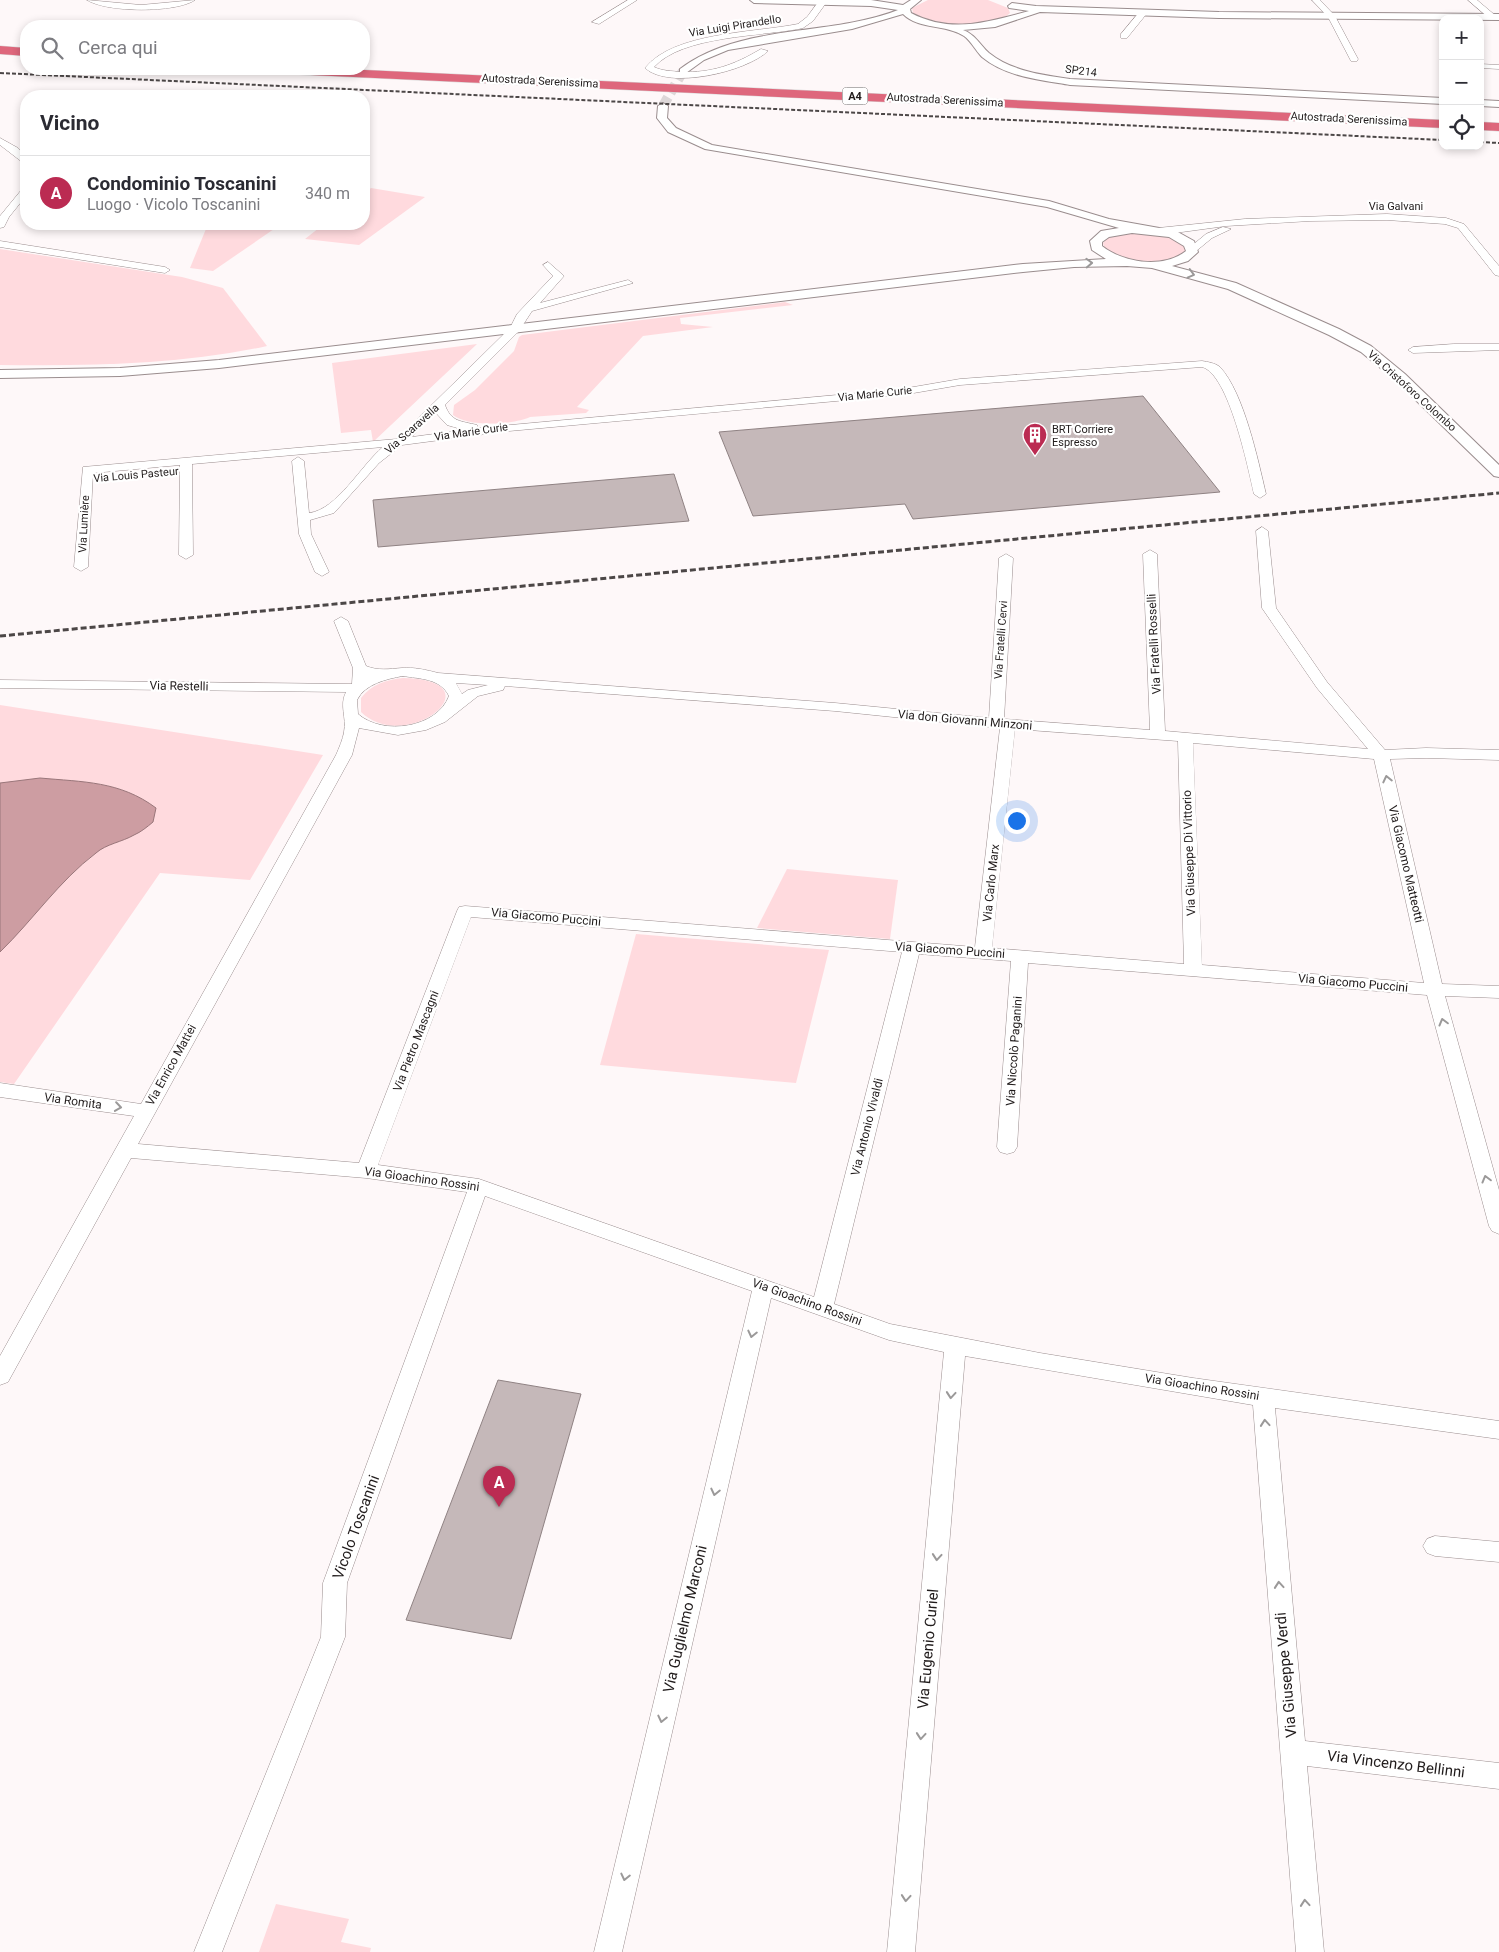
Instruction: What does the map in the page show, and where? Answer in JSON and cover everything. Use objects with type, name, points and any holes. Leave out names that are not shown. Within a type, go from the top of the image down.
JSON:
[{"type":"highway","points":[[0,50],[20,52]]},
{"type":"highway","points":[[0,58],[20,59]]},
{"type":"highway","name":"Autostrada Serenissima","points":[[370,67],[1439,116]]},
{"type":"highway","name":"Autostrada Serenissima","points":[[370,74],[1439,124]]},
{"type":"highway","points":[[1484,117],[1499,118]]},
{"type":"highway","points":[[1484,126],[1499,127]]},
{"type":"street","points":[[91,0],[135,8],[167,5],[191,0]]},
{"type":"street","points":[[596,22],[633,0]]},
{"type":"street","points":[[754,0],[822,3],[871,3],[916,0]]},
{"type":"street","points":[[683,72],[694,61],[723,50],[886,18],[905,9],[916,0]]},
{"type":"street","points":[[1000,0],[1016,9],[1014,17]]},
{"type":"street","points":[[1316,0],[1331,16],[1354,59]]},
{"type":"street","points":[[1472,0],[1496,16]]},
{"type":"street","name":"Via Luigi Pirandello","points":[[764,51],[737,67],[715,74],[659,72],[649,68],[657,58],[682,47],[800,26],[810,19],[822,3]]},
{"type":"street","points":[[871,3],[905,9],[920,20]]},
{"type":"street","points":[[1012,6],[1054,10],[1331,16],[1496,16]]},
{"type":"street","points":[[852,26],[920,20],[938,24],[983,25],[1054,10]]},
{"type":"street","points":[[1124,36],[1144,12]]},
{"type":"street","name":"SP214","points":[[938,24],[961,31],[972,38],[993,60],[1033,76],[1092,85],[1439,101]]},
{"type":"street","points":[[972,38],[974,30],[983,25]]},
{"type":"street","points":[[1484,66],[1499,67]]},
{"type":"street","points":[[1484,103],[1499,104]]},
{"type":"street","points":[[663,106],[662,118],[672,130],[709,147],[760,158],[1036,202],[1107,222],[1153,230]]},
{"type":"street","points":[[0,141],[20,155]]},
{"type":"street","points":[[2,221],[20,198]]},
{"type":"street","points":[[1036,202],[1084,223],[1090,245]]},
{"type":"street","name":"Via Galvani","points":[[1153,230],[1182,230],[1225,223],[1268,221],[1421,218],[1450,221],[1461,226],[1499,273]]},
{"type":"street","name":"Via Galvani","points":[[1192,251],[1209,236],[1223,230],[1268,221]]},
{"type":"street","points":[[1023,268],[1065,257],[1116,231],[1153,230]]},
{"type":"street","name":"Via Cristoforo Colombo","points":[[1153,230],[1183,239],[1190,244],[1192,251],[1206,269],[1232,286],[1334,332],[1366,349],[1400,378],[1499,473]]},
{"type":"street","points":[[0,244],[165,270]]},
{"type":"street","points":[[1090,245],[1096,247],[1102,253],[1127,262]]},
{"type":"street","points":[[0,374],[112,372],[189,367],[1023,268],[1074,263],[1127,262],[1150,264],[1178,261],[1192,251]]},
{"type":"street","name":"Via Cristoforo Colombo","points":[[1150,264],[1232,286]]},
{"type":"street","name":"Via Scaravella","points":[[303,517],[318,515],[330,509],[385,453],[413,430],[515,329],[521,316],[559,276],[548,265]]},
{"type":"street","points":[[528,309],[628,283]]},
{"type":"street","points":[[1414,350],[1454,347],[1499,347]]},
{"type":"street","name":"Via Marie Curie","points":[[398,442],[509,427],[872,395],[960,382],[1202,364],[1211,366],[1216,370],[1228,390],[1251,459],[1260,494]]},
{"type":"street","points":[[439,405],[443,416],[458,426]]},
{"type":"street","points":[[413,430],[458,426],[509,427]]},
{"type":"street","name":"Via Louis Pasteur","points":[[302,457],[398,442]]},
{"type":"street","name":"Via Louis Pasteur","points":[[86,480],[186,466],[385,453]]},
{"type":"street","points":[[302,457],[305,534],[322,572]]},
{"type":"street","points":[[186,466],[186,555]]},
{"type":"street","name":"Via Lumière","points":[[81,567],[86,480]]},
{"type":"street","name":"Via Giacomo Matteotti","points":[[1262,530],[1269,608],[1322,685],[1382,755],[1434,990],[1499,1226]]},
{"type":"street","name":"Via Fratelli Rosselli","points":[[1150,554],[1158,735]]},
{"type":"street","name":"Via Fratelli Cervi","points":[[1002,724],[1006,558]]},
{"type":"street","points":[[342,621],[360,668],[368,672],[388,674]]},
{"type":"street","name":"Via Enrico Mattei","points":[[0,1376],[344,755],[352,731],[349,709],[350,698],[358,688],[360,668]]},
{"type":"street","name":"Via don Giovanni Minzoni","points":[[388,674],[420,673],[438,677],[613,688],[836,706],[1002,724],[1185,737],[1382,755],[1426,753],[1499,755]]},
{"type":"street","points":[[358,688],[371,680],[388,674]]},
{"type":"street","points":[[438,677],[452,686],[456,692],[456,701],[452,710]]},
{"type":"street","name":"Via Restelli","points":[[0,684],[358,688]]},
{"type":"street","name":"Via don Giovanni Minzoni","points":[[396,731],[428,725],[442,719],[469,696],[486,688],[548,685]]},
{"type":"street","points":[[351,714],[366,726],[396,731]]},
{"type":"street","name":"Via Carlo Marx","points":[[983,952],[1002,724]]},
{"type":"street","name":"Via Enrico Mattei","points":[[344,755],[358,741],[369,736],[396,731]]},
{"type":"street","name":"Via Giuseppe Di Vittorio","points":[[1185,737],[1194,969]]},
{"type":"street","name":"Via Giacomo Puccini","points":[[465,911],[1434,990],[1499,992]]},
{"type":"street","name":"Via Pietro Mascagni","points":[[366,1171],[465,911]]},
{"type":"street","name":"Via Antonio Vivaldi","points":[[822,1308],[912,947]]},
{"type":"street","name":"Via Niccolò Paganini","points":[[1007,1147],[1020,955]]},
{"type":"street","name":"Via Romita","points":[[0,1090],[146,1111]]},
{"type":"street","name":"Via Gioachino Rossini","points":[[124,1150],[366,1171],[479,1186],[889,1332],[955,1346],[1263,1397],[1499,1430]]},
{"type":"street","name":"Vicolo Toscanini","points":[[208,1952],[333,1636],[335,1583],[479,1186]]},
{"type":"street","name":"Via Guglielmo Marconi","points":[[608,1952],[763,1287]]},
{"type":"street","name":"Via Eugenio Curiel","points":[[902,1952],[955,1346]]},
{"type":"street","name":"Via Giuseppe Verdi","points":[[1263,1397],[1310,1952]]},
{"type":"street","points":[[1435,1546],[1499,1552]]},
{"type":"street","name":"Via Vincenzo Bellinni","points":[[1293,1752],[1499,1776]]},
{"type":"shaded area","points":[[928,0],[988,0],[1008,8],[1010,13],[1001,19],[990,22],[963,25],[935,21],[913,13],[912,8]]},
{"type":"shaded area","points":[[370,189],[425,197],[359,245],[305,239],[316,230],[370,230]]},
{"type":"shaded area","points":[[206,230],[273,230],[213,271],[190,268]]},
{"type":"shaded area","points":[[1133,232],[1164,235],[1184,244],[1186,250],[1178,257],[1158,263],[1135,260],[1105,249],[1103,243],[1108,237]]},
{"type":"shaded area","points":[[0,249],[182,277],[223,288],[267,346],[168,361],[67,365],[0,365]]},
{"type":"shaded area","points":[[785,302],[793,305],[680,318],[681,324],[713,327],[643,336],[577,407],[589,410],[586,413],[530,417],[513,422],[490,424],[469,422],[453,415],[454,405],[475,390],[514,351],[519,337],[522,335]]},
{"type":"shaded area","points":[[477,344],[373,442],[371,430],[341,433],[332,363]]},
{"type":"shaded area","points":[[403,678],[431,682],[444,690],[444,701],[436,712],[420,721],[401,726],[380,723],[361,712],[361,698],[365,693],[385,682]]},
{"type":"shaded area","points":[[0,705],[323,755],[250,880],[160,873],[14,1084],[0,1082]]},
{"type":"shaded area","points":[[40,778],[101,784],[129,792],[156,808],[153,822],[137,834],[100,850],[83,864],[58,888],[0,952],[0,783]]},
{"type":"shaded area","points":[[787,869],[898,880],[890,939],[757,928]]},
{"type":"shaded area","points":[[636,934],[829,950],[796,1083],[600,1065]]},
{"type":"shaded area","points":[[276,1904],[349,1919],[341,1942],[371,1948],[370,1952],[259,1952]]},
{"type":"building","name":"BRT Corriere Espresso","points":[[1143,396],[1220,492],[913,519],[905,504],[753,516],[719,432]]},
{"type":"building","points":[[674,474],[689,521],[378,547],[373,500]]},
{"type":"building","points":[[498,1380],[581,1394],[511,1639],[406,1620]]},
{"type":"tunnel","points":[[663,106],[683,71]]},
{"type":"railway","points":[[0,73],[20,74]]},
{"type":"railway","points":[[43,75],[366,90]]},
{"type":"railway","points":[[370,90],[1439,140]]},
{"type":"railway","points":[[1484,142],[1499,143]]},
{"type":"railway","points":[[0,636],[1499,493]]},
{"type":"place","name":"BRT Corriere Espresso","points":[[1035,456]]},
{"type":"place","name":"Condominio Toscanini","points":[[499,1507]]}]
